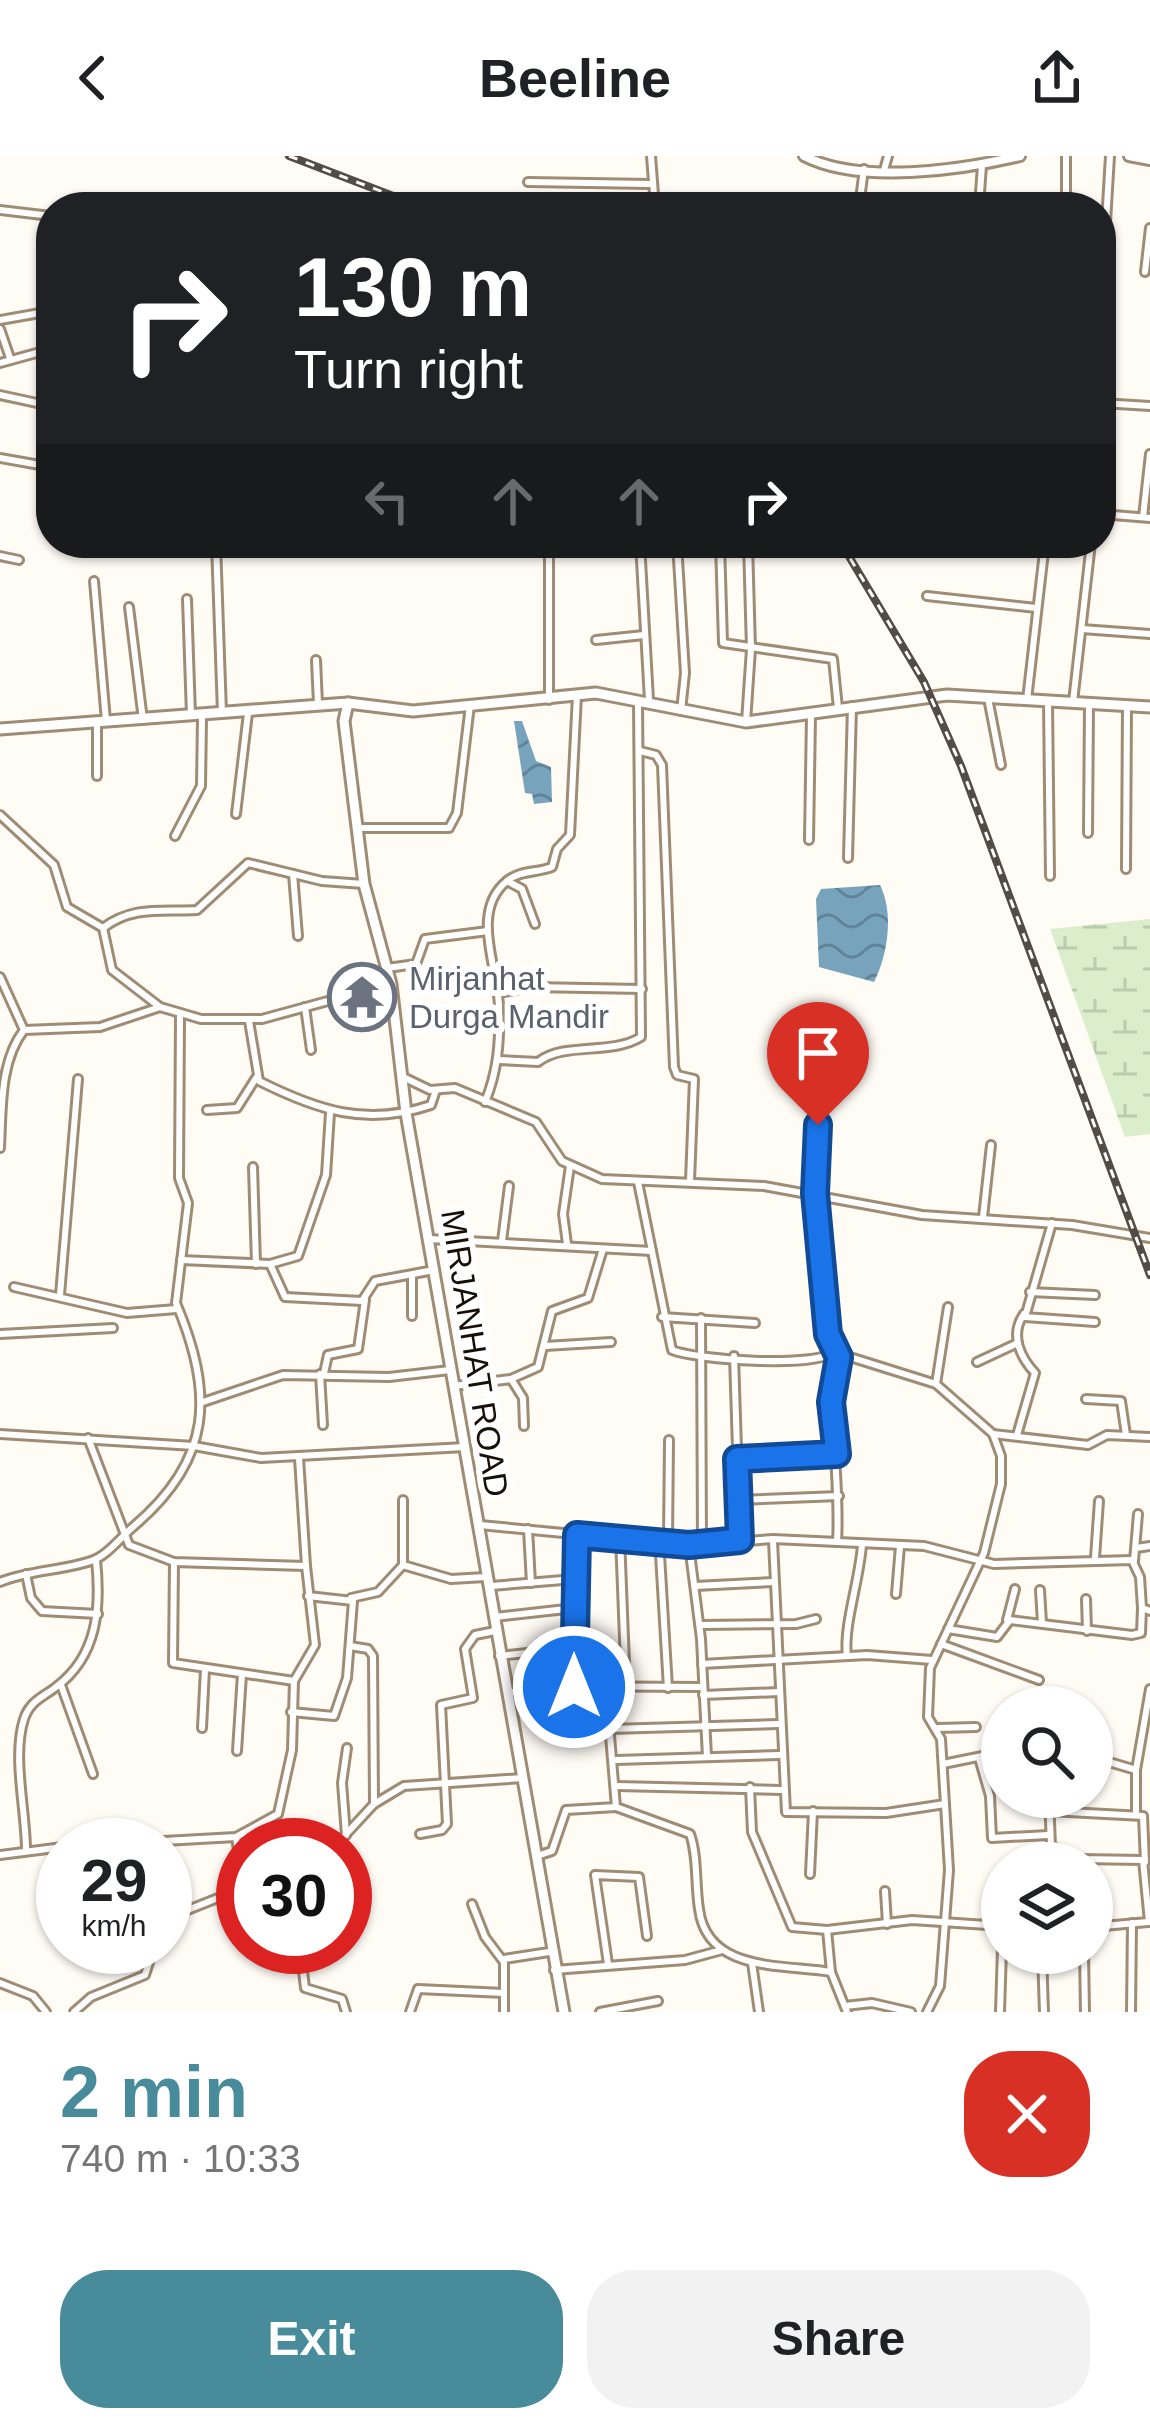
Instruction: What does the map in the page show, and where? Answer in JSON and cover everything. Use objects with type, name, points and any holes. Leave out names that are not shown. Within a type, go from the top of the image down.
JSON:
[{"type":"main road","points":[[0,729],[197,718],[348,703],[413,711],[577,695],[644,699],[746,722],[929,696],[1150,707]]},
{"type":"main road","name":"MIRJANHAT ROAD","points":[[348,703],[344,721],[364,884],[391,984],[406,1112],[549,1952],[564,2012]]},
{"type":"street","points":[[651,156],[652,192]]},
{"type":"street","points":[[804,156],[864,168],[935,171],[1020,156]]},
{"type":"street","points":[[884,170],[888,156]]},
{"type":"street","points":[[1066,156],[1066,192]]},
{"type":"street","points":[[1108,192],[1110,156]]},
{"type":"street","points":[[1129,156],[1150,160]]},
{"type":"street","points":[[980,192],[982,165]]},
{"type":"street","points":[[861,192],[864,168]]},
{"type":"street","points":[[528,182],[650,184]]},
{"type":"street","points":[[0,210],[36,214]]},
{"type":"street","points":[[1145,272],[1150,228]]},
{"type":"street","points":[[0,320],[36,314]]},
{"type":"street","points":[[0,329],[10,358]]},
{"type":"street","points":[[0,363],[36,353]]},
{"type":"street","points":[[0,395],[36,403]]},
{"type":"street","points":[[1116,404],[1150,406]]},
{"type":"street","points":[[1116,515],[1146,518],[1150,454]]},
{"type":"street","points":[[0,458],[36,464]]},
{"type":"street","points":[[0,556],[19,560]]},
{"type":"street","points":[[217,558],[222,716]]},
{"type":"street","points":[[549,558],[549,700]]},
{"type":"street","points":[[498,1060],[538,1062],[553,1051],[634,1042],[642,1030],[641,558]]},
{"type":"street","points":[[677,558],[685,673],[681,711]]},
{"type":"street","points":[[720,558],[723,643],[833,659],[838,709]]},
{"type":"street","points":[[746,722],[751,649],[748,558]]},
{"type":"street","points":[[1027,700],[1043,558]]},
{"type":"street","points":[[1073,701],[1089,558]]},
{"type":"street","points":[[94,581],[102,722],[97,776]]},
{"type":"street","points":[[927,596],[1037,608]]},
{"type":"street","points":[[175,836],[201,786],[187,599]]},
{"type":"street","points":[[129,607],[143,720]]},
{"type":"street","points":[[1081,629],[1150,634]]},
{"type":"street","points":[[596,640],[644,635]]},
{"type":"street","points":[[316,660],[318,706]]},
{"type":"street","points":[[485,1102],[498,1060],[498,993],[488,931],[491,904],[507,881],[550,869],[557,849],[570,836],[577,695]]},
{"type":"street","points":[[988,698],[1000,765]]},
{"type":"street","points":[[1048,700],[1050,876]]},
{"type":"street","points":[[1088,833],[1089,703]]},
{"type":"street","points":[[358,828],[449,828],[457,814],[470,705]]},
{"type":"street","points":[[1126,869],[1127,705]]},
{"type":"street","points":[[848,858],[852,706]]},
{"type":"street","points":[[236,814],[248,713]]},
{"type":"street","points":[[809,840],[811,715]]},
{"type":"street","points":[[640,751],[656,755],[662,765],[674,1067],[677,1075],[694,1079],[690,1183]]},
{"type":"street","points":[[0,815],[54,865],[67,907],[104,928],[112,970],[160,1007],[180,1015],[249,1021],[391,984]]},
{"type":"street","points":[[104,928],[118,916],[141,911],[197,910],[248,863],[364,884]]},
{"type":"street","points":[[293,872],[298,936]]},
{"type":"street","points":[[507,881],[522,889],[535,924]]},
{"type":"street","points":[[386,968],[416,964],[425,939],[488,931]]},
{"type":"street","points":[[0,977],[24,1030]]},
{"type":"street","points":[[498,993],[531,987],[642,989]]},
{"type":"street","points":[[0,1148],[5,1044],[24,1030],[100,1027],[160,1007]]},
{"type":"street","points":[[305,1007],[311,1050]]},
{"type":"street","points":[[176,1309],[188,1203],[179,1178],[180,1015]]},
{"type":"street","points":[[207,1110],[237,1108],[256,1078],[249,1021]]},
{"type":"street","points":[[400,1075],[436,1090],[455,1088],[536,1122],[570,1166],[602,1179],[815,1193],[922,1214],[1052,1223],[1150,1238]]},
{"type":"street","points":[[811,1075],[818,1125],[815,1193],[837,1354],[831,1402],[839,1496],[837,1542]]},
{"type":"street","points":[[256,1078],[330,1113],[406,1112],[431,1105],[436,1090]]},
{"type":"street","points":[[61,1294],[77,1079]]},
{"type":"street","points":[[180,1260],[270,1264],[300,1253],[326,1175],[330,1113]]},
{"type":"street","points":[[983,1217],[992,1145]]},
{"type":"street","points":[[567,1244],[562,1214],[570,1166]]},
{"type":"street","points":[[253,1167],[256,1264]]},
{"type":"street","points":[[638,1182],[672,1350],[779,1363],[837,1354],[936,1384],[993,1434],[1000,1447],[1001,1484],[979,1562],[932,1660],[928,1718],[943,1764],[946,1923],[939,1992],[927,2012]]},
{"type":"street","points":[[502,1240],[509,1186]]},
{"type":"street","points":[[1017,1435],[1035,1373],[1024,1364],[1018,1343],[1052,1223]]},
{"type":"street","points":[[429,1239],[653,1251]]},
{"type":"street","points":[[453,1386],[511,1379],[538,1367],[554,1308],[584,1301],[594,1290],[603,1249]]},
{"type":"street","points":[[270,1264],[285,1297],[365,1300]]},
{"type":"street","points":[[322,1425],[322,1373],[331,1353],[358,1349],[365,1300],[375,1281],[434,1270]]},
{"type":"street","points":[[412,1275],[412,1316]]},
{"type":"street","points":[[0,1582],[96,1560],[184,1477],[203,1402],[184,1316],[176,1309],[127,1313],[61,1294],[14,1287]]},
{"type":"street","points":[[1030,1292],[1095,1295]]},
{"type":"street","points":[[936,1384],[948,1307]]},
{"type":"street","points":[[1024,1314],[1096,1322]]},
{"type":"street","points":[[662,1317],[755,1323]]},
{"type":"street","points":[[701,1318],[702,1545]]},
{"type":"street","points":[[0,1334],[113,1328]]},
{"type":"street","points":[[544,1346],[611,1342]]},
{"type":"street","points":[[977,1362],[1018,1343]]},
{"type":"street","points":[[734,1356],[740,1540]]},
{"type":"street","points":[[203,1402],[274,1377],[322,1373],[389,1377],[450,1370]]},
{"type":"street","points":[[511,1379],[523,1398],[524,1426]]},
{"type":"street","points":[[1086,1399],[1121,1401],[1126,1435]]},
{"type":"street","points":[[0,1434],[194,1446],[298,1459],[465,1447]]},
{"type":"street","points":[[993,1434],[1088,1445],[1107,1435],[1150,1437]]},
{"type":"street","points":[[88,1438],[124,1535],[138,1551],[174,1562],[306,1566]]},
{"type":"street","points":[[668,1688],[663,1539],[669,1440]]},
{"type":"street","points":[[737,1459],[837,1454]]},
{"type":"street","points":[[265,1818],[284,1806],[294,1681],[315,1646],[298,1459]]},
{"type":"street","points":[[738,1499],[839,1496]]},
{"type":"street","points":[[308,1596],[351,1598],[378,1592],[403,1565],[403,1500]]},
{"type":"street","points":[[1095,1559],[1099,1502]]},
{"type":"street","points":[[1006,1621],[1139,1634],[1146,1610],[1134,1561],[1138,1514]]},
{"type":"street","points":[[476,1525],[689,1545],[772,1539],[930,1547],[979,1562],[1134,1561]]},
{"type":"street","points":[[528,1529],[531,1582]]},
{"type":"street","points":[[574,1687],[577,1535]]},
{"type":"street","points":[[620,1537],[626,1689]]},
{"type":"street","points":[[772,1539],[782,1659],[779,1755],[787,1813],[886,1813],[945,1804]]},
{"type":"street","points":[[847,1656],[844,1637],[859,1590],[862,1544]]},
{"type":"street","points":[[689,1545],[700,1625],[707,1757]]},
{"type":"street","points":[[896,1594],[900,1546]]},
{"type":"street","points":[[1136,1548],[1150,1546]]},
{"type":"street","points":[[26,1850],[22,1728],[31,1703],[61,1685],[90,1644],[98,1614],[96,1560]]},
{"type":"street","points":[[174,1562],[171,1657],[178,1666],[294,1681]]},
{"type":"street","points":[[403,1565],[451,1579],[575,1579]]},
{"type":"street","points":[[26,1574],[31,1598],[42,1611],[98,1614]]},
{"type":"street","points":[[695,1586],[774,1582]]},
{"type":"street","points":[[948,1629],[997,1637],[1015,1588]]},
{"type":"street","points":[[1040,1590],[1042,1624]]},
{"type":"street","points":[[291,1712],[337,1714],[350,1646],[351,1598]]},
{"type":"street","points":[[1086,1599],[1087,1630]]},
{"type":"street","points":[[492,1617],[575,1608]]},
{"type":"street","points":[[700,1625],[816,1618]]},
{"type":"street","points":[[420,1834],[445,1828],[441,1705],[473,1698],[464,1649],[475,1635],[495,1631]]},
{"type":"street","points":[[940,1644],[1039,1680]]},
{"type":"street","points":[[350,1646],[368,1649],[373,1656],[374,1804]]},
{"type":"street","points":[[499,1656],[573,1648]]},
{"type":"street","points":[[702,1664],[847,1656],[932,1660]]},
{"type":"street","points":[[202,1728],[206,1669]]},
{"type":"street","points":[[237,1751],[242,1673]]},
{"type":"street","points":[[61,1685],[93,1774]]},
{"type":"street","points":[[505,1694],[537,1686],[779,1692]]},
{"type":"street","points":[[537,1686],[541,1716],[608,1715]]},
{"type":"street","points":[[606,1688],[616,1760],[616,1807]]},
{"type":"street","points":[[1136,1815],[1136,1770],[1150,1689]]},
{"type":"street","points":[[610,1730],[778,1724]]},
{"type":"street","points":[[935,1728],[976,1727]]},
{"type":"street","points":[[345,1818],[342,1783],[347,1748]]},
{"type":"street","points":[[616,1760],[779,1755]]},
{"type":"street","points":[[943,1764],[979,1758],[990,1796],[991,1837],[1048,1835]]},
{"type":"street","points":[[1113,1763],[1136,1770]]},
{"type":"street","points":[[361,1818],[374,1804],[411,1784],[523,1778]]},
{"type":"street","points":[[617,1786],[782,1790]]},
{"type":"street","points":[[750,1787],[752,1832],[790,1924],[827,1930],[887,1924],[981,1925]]},
{"type":"street","points":[[533,1856],[552,1851],[566,1810],[616,1807],[690,1834],[699,1914],[722,1950],[752,1963],[831,1972]]},
{"type":"street","points":[[810,1874],[813,1810]]},
{"type":"street","points":[[1113,1814],[1144,1816],[1149,1922],[1113,1925]]},
{"type":"street","points":[[1049,1818],[1051,1842]]},
{"type":"street","points":[[0,1855],[36,1849]]},
{"type":"street","points":[[1113,1862],[1144,1862]]},
{"type":"street","points":[[608,1964],[595,1875],[639,1877],[647,1936]]},
{"type":"street","points":[[885,1891],[887,1924]]},
{"type":"street","points":[[472,1904],[485,1936],[503,1960],[504,2012]]},
{"type":"street","points":[[1131,2012],[1132,1924]]},
{"type":"street","points":[[827,1930],[831,1972],[846,2009],[872,2003],[911,2012]]},
{"type":"street","points":[[554,1970],[689,1959],[722,1950]]},
{"type":"street","points":[[503,1960],[549,1952]]},
{"type":"street","points":[[752,1963],[759,2012]]},
{"type":"street","points":[[74,2012],[91,1997],[145,1974]]},
{"type":"street","points":[[303,1974],[303,1985],[342,1999],[346,2012]]},
{"type":"street","points":[[1000,2012],[1001,1974]]},
{"type":"street","points":[[1043,1974],[1044,2012]]},
{"type":"street","points":[[1084,1974],[1085,2012]]},
{"type":"street","points":[[0,1983],[33,1996],[46,2012]]},
{"type":"street","points":[[410,2012],[418,1989],[504,1994]]},
{"type":"street","points":[[600,2012],[658,2001]]},
{"type":"green space","points":[[1150,919],[1150,1134],[1125,1137],[1050,929]]},
{"type":"water","points":[[514,721],[522,721],[536,761],[551,767],[552,802],[534,804],[532,794],[525,793]]},
{"type":"water","points":[[880,885],[888,934],[874,982],[819,967],[816,899],[821,889]]},
{"type":"railway","points":[[289,156],[383,192]]},
{"type":"railway","points":[[850,558],[924,682],[961,766],[1150,1275]]},
{"type":"place","name":"Mirjanhat Durga Mandir","points":[[362,997]]},
{"type":"route","points":[[574,1687],[577,1535],[658,1538],[689,1545],[740,1540],[737,1459],[837,1454],[831,1402],[839,1357],[828,1334],[815,1193],[818,1125]]}]
